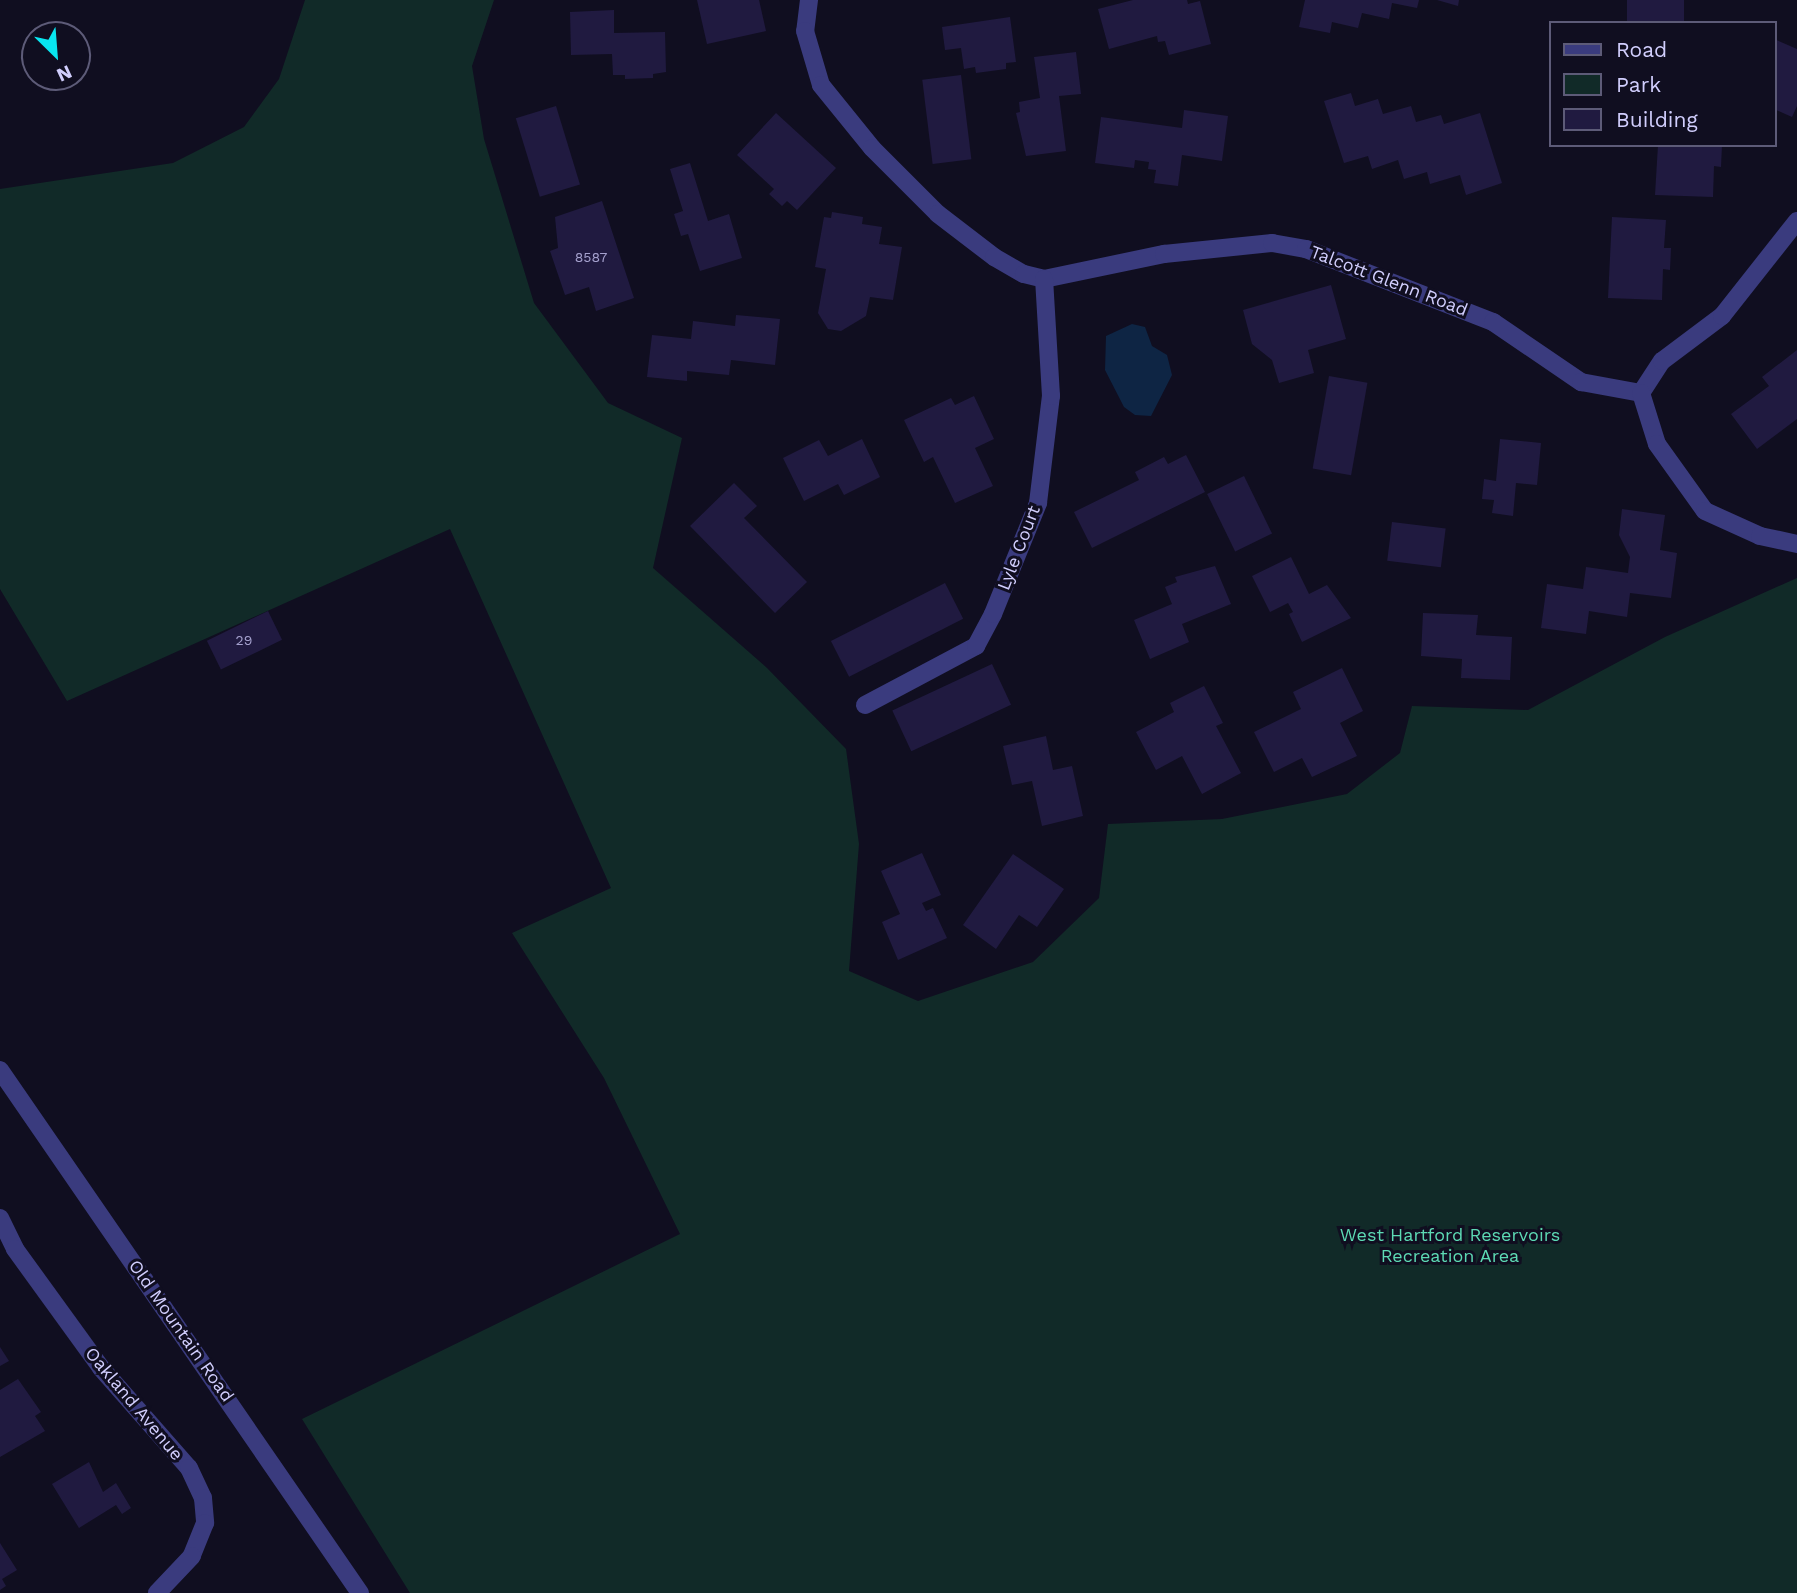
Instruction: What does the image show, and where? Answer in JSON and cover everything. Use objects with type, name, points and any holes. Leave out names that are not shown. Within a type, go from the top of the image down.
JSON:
[{"type":"street","points":[[808,0],[805,32],[821,85],[872,148],[938,214],[994,257],[1044,279]]},
{"type":"street","points":[[1797,220],[1722,316],[1662,361],[1641,393],[1657,444],[1705,511],[1760,536],[1797,544]]},
{"type":"street","name":"Talcott Glenn Road","points":[[1044,279],[1164,254],[1272,243],[1306,249],[1493,322],[1581,382],[1641,393]]},
{"type":"street","name":"Lyle Court","points":[[865,705],[976,646],[993,614],[1038,503],[1051,396],[1044,279]]},
{"type":"street","name":"Old Mountain Road","points":[[0,1070],[360,1593]]},
{"type":"street","name":"Oakland Avenue","points":[[0,1219],[15,1249],[101,1368],[189,1468],[203,1497],[205,1523],[192,1556],[157,1593]]},
{"type":"green space","name":"West Hartford Reservoirs Recreation Area","points":[[305,0],[494,0],[472,66],[484,139],[534,303],[608,403],[682,438],[653,568],[767,668],[846,749],[859,844],[849,971],[918,1001],[1033,962],[1099,898],[1108,824],[1222,819],[1347,794],[1400,753],[1412,706],[1528,710],[1665,637],[1797,578],[1797,1593],[410,1593],[302,1419],[680,1234],[604,1078],[512,933],[611,888],[450,529],[67,701],[0,589],[0,189],[173,163],[244,127],[279,79]]},
{"type":"water","points":[[1132,324],[1145,327],[1152,346],[1167,355],[1172,375],[1151,416],[1135,415],[1124,407],[1105,370],[1106,336]]},
{"type":"building","points":[[697,0],[759,0],[766,31],[707,44]]},
{"type":"building","points":[[1133,0],[1187,0],[1188,4],[1200,1],[1211,44],[1169,55],[1165,41],[1158,42],[1157,36],[1109,49],[1098,9]]},
{"type":"building","points":[[1305,0],[1419,0],[1417,8],[1392,3],[1389,19],[1362,13],[1358,28],[1332,22],[1330,33],[1299,27]]},
{"type":"building","points":[[1437,0],[1459,0],[1458,6]]},
{"type":"building","points":[[1627,0],[1684,0],[1684,21],[1627,21]]},
{"type":"building","points":[[614,10],[614,33],[665,32],[666,72],[653,74],[653,78],[625,79],[625,75],[613,75],[612,54],[571,55],[570,12]]},
{"type":"building","points":[[1010,17],[1016,62],[1006,63],[1006,69],[976,73],[975,67],[964,69],[961,48],[945,50],[942,27]]},
{"type":"building","points":[[1776,40],[1797,49],[1797,106],[1792,117],[1776,110]]},
{"type":"building","points":[[1076,52],[1081,94],[1059,96],[1066,151],[1026,156],[1016,113],[1020,112],[1019,102],[1040,98],[1034,57]]},
{"type":"building","points":[[961,75],[971,159],[933,164],[922,80]]},
{"type":"building","points":[[1351,93],[1355,106],[1378,99],[1383,114],[1411,106],[1416,122],[1441,115],[1444,124],[1480,113],[1502,183],[1466,195],[1460,175],[1430,184],[1427,172],[1404,179],[1398,160],[1372,169],[1368,156],[1344,163],[1324,101]]},
{"type":"building","points":[[556,106],[580,184],[540,197],[516,118]]},
{"type":"building","points":[[1184,110],[1228,116],[1222,161],[1182,155],[1178,186],[1154,183],[1156,170],[1148,169],[1149,162],[1135,160],[1134,168],[1095,163],[1101,117],[1182,128]]},
{"type":"building","points":[[776,113],[836,168],[797,210],[787,201],[782,206],[769,194],[774,189],[737,155]]},
{"type":"building","points":[[1658,147],[1722,147],[1721,167],[1714,166],[1713,197],[1655,195]]},
{"type":"building","points":[[690,163],[708,221],[729,214],[742,258],[700,271],[688,234],[681,236],[674,214],[683,211],[670,169]]},
{"type":"building","points":[[602,201],[634,298],[596,311],[589,287],[565,295],[550,251],[558,248],[555,217]]},
{"type":"building","points":[[832,212],[863,217],[862,224],[882,227],[879,244],[902,247],[893,300],[870,297],[866,316],[841,331],[828,329],[818,313],[826,269],[815,267],[824,217],[831,218]]},
{"type":"building","points":[[1612,217],[1666,220],[1664,248],[1671,248],[1670,270],[1663,269],[1662,300],[1608,298]]},
{"type":"building","points":[[1331,285],[1346,339],[1308,350],[1314,373],[1279,383],[1272,360],[1252,344],[1243,310]]},
{"type":"building","points":[[736,315],[780,319],[775,365],[731,360],[729,375],[687,371],[687,381],[647,377],[652,335],[691,339],[693,321],[735,326]]},
{"type":"building","points":[[1797,350],[1797,419],[1757,449],[1731,414],[1769,386],[1762,377]]},
{"type":"building","points":[[1329,376],[1367,383],[1351,475],[1313,469]]},
{"type":"building","points":[[974,396],[994,439],[975,448],[993,486],[955,503],[933,457],[924,462],[904,420],[951,398],[955,405]]},
{"type":"building","points":[[862,439],[880,477],[844,495],[838,484],[804,501],[783,458],[819,440],[828,456]]},
{"type":"building","points":[[1500,439],[1541,443],[1537,485],[1516,483],[1513,516],[1492,513],[1494,500],[1482,499],[1484,479],[1496,481]]},
{"type":"building","points":[[1186,455],[1205,492],[1092,548],[1074,512],[1139,480],[1135,472],[1164,457],[1168,464]]},
{"type":"building","points":[[1244,476],[1272,534],[1235,551],[1207,494]]},
{"type":"building","points":[[734,483],[757,506],[744,518],[807,582],[775,613],[690,526]]},
{"type":"building","points":[[1622,509],[1665,515],[1660,550],[1677,553],[1671,598],[1630,593],[1627,617],[1589,611],[1586,634],[1541,628],[1547,584],[1583,589],[1586,567],[1628,573],[1630,557],[1619,535]]},
{"type":"building","points":[[1392,522],[1446,529],[1441,567],[1387,561]]},
{"type":"building","points":[[1291,557],[1309,594],[1327,585],[1351,618],[1302,642],[1289,614],[1293,612],[1288,603],[1270,612],[1252,576]]},
{"type":"building","points":[[1215,566],[1231,604],[1182,624],[1189,642],[1150,659],[1134,620],[1172,604],[1165,587],[1177,582],[1175,577]]},
{"type":"building","points":[[945,583],[963,619],[849,677],[831,641]]},
{"type":"building","points":[[268,611],[282,640],[221,670],[207,641]]},
{"type":"building","points":[[1423,613],[1478,615],[1476,635],[1512,637],[1510,680],[1461,678],[1462,659],[1421,656]]},
{"type":"building","points":[[992,664],[1011,705],[911,751],[892,710]]},
{"type":"building","points":[[1342,668],[1363,711],[1340,723],[1357,756],[1312,777],[1302,758],[1274,772],[1254,732],[1301,709],[1293,692]]},
{"type":"building","points":[[1204,686],[1223,723],[1216,726],[1241,773],[1202,794],[1182,756],[1156,770],[1136,732],[1174,712],[1170,703]]},
{"type":"building","points":[[1046,736],[1053,770],[1072,766],[1083,816],[1042,826],[1032,781],[1012,785],[1003,746]]},
{"type":"building","points":[[922,853],[941,895],[922,903],[926,911],[933,908],[947,938],[898,960],[882,922],[900,914],[881,871]]},
{"type":"building","points":[[1013,854],[1064,889],[1037,927],[1019,915],[996,949],[963,925]]},
{"type":"building","points":[[0,1347],[9,1361],[0,1366]]},
{"type":"building","points":[[18,1379],[41,1412],[35,1416],[45,1431],[0,1457],[0,1390]]},
{"type":"building","points":[[89,1462],[103,1492],[116,1483],[131,1508],[122,1514],[116,1505],[79,1528],[52,1484]]},
{"type":"building","points":[[0,1543],[17,1570],[2,1579],[6,1586],[0,1590]]}]
